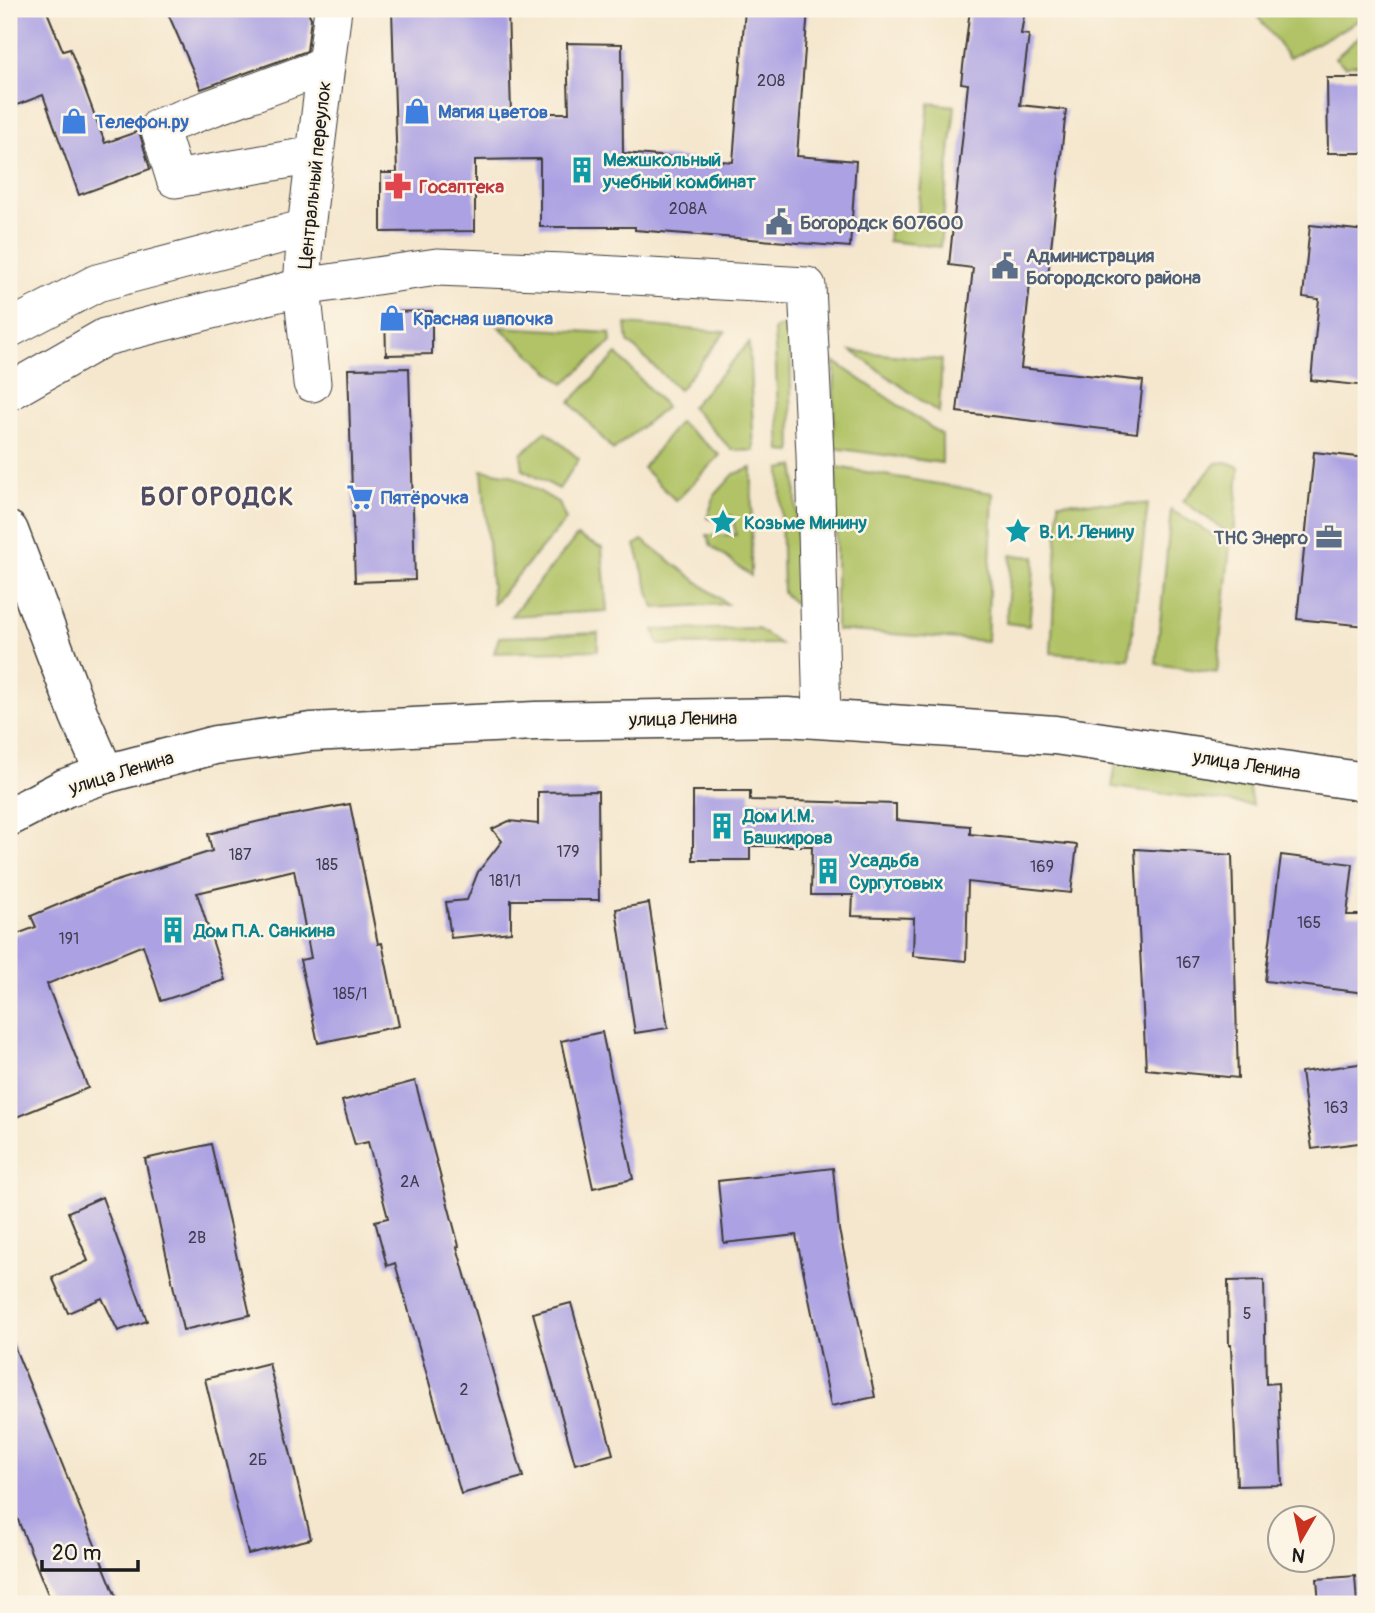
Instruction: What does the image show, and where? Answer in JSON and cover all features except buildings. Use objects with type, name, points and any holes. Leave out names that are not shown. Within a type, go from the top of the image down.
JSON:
[{"type":"main road","points":[[9,531],[79,715],[105,774]]},
{"type":"main road","name":"улица Ленина","points":[[9,817],[65,788],[105,774],[215,744],[311,733],[535,721],[788,717],[1055,734],[1366,782]]},
{"type":"street","name":"Центральный переулок","points":[[312,383],[303,286],[306,228],[333,9]]},
{"type":"street","points":[[315,155],[175,179],[159,127],[326,66]]},
{"type":"street","points":[[9,329],[97,283],[306,228]]},
{"type":"street","points":[[9,392],[105,337],[303,286],[437,267],[807,286],[815,455],[822,719]]},
{"type":"green space","points":[[1252,9],[1366,9],[1366,17],[1289,58]]},
{"type":"green space","points":[[1366,33],[1366,63],[1345,66],[1335,58],[1361,35]]},
{"type":"green space","points":[[929,103],[955,106],[940,247],[888,241],[890,220],[917,223]]},
{"type":"green space","points":[[790,323],[792,452],[780,451],[774,329]]},
{"type":"green space","points":[[626,324],[725,332],[679,390],[628,342]]},
{"type":"green space","points":[[499,327],[610,333],[611,342],[564,384]]},
{"type":"green space","points":[[749,343],[754,451],[732,450],[691,407]]},
{"type":"green space","points":[[852,351],[942,360],[939,413]]},
{"type":"green space","points":[[617,354],[666,407],[613,450],[570,402]]},
{"type":"green space","points":[[835,362],[942,435],[942,463],[833,448]]},
{"type":"green space","points":[[679,422],[720,455],[676,501],[643,468]]},
{"type":"green space","points":[[546,431],[579,459],[559,489],[523,470],[521,454]]},
{"type":"green space","points":[[1227,462],[1239,467],[1234,537],[1183,501],[1216,463]]},
{"type":"green space","points":[[795,466],[799,607],[783,593],[780,469]]},
{"type":"green space","points":[[836,467],[993,493],[987,641],[836,630]]},
{"type":"green space","points":[[752,468],[751,576],[711,546],[707,535],[736,535],[732,516],[723,522],[707,518],[715,495],[734,474]]},
{"type":"green space","points":[[482,470],[511,475],[559,503],[566,520],[493,604]]},
{"type":"green space","points":[[1059,502],[1148,504],[1129,659],[1051,653]]},
{"type":"green space","points":[[1171,510],[1230,545],[1217,673],[1156,664]]},
{"type":"green space","points":[[577,536],[602,548],[607,611],[511,616]]},
{"type":"green space","points":[[642,540],[727,604],[654,608],[635,545]]},
{"type":"green space","points":[[1011,555],[1035,557],[1029,626],[1006,623]]},
{"type":"green space","points":[[757,628],[780,644],[659,645],[654,630]]},
{"type":"green space","points":[[598,633],[598,650],[494,653],[499,637]]},
{"type":"green space","points":[[1117,757],[1247,777],[1252,805],[1112,787]]},
{"type":"place","name":"Магия цветов","points":[[417,111]]},
{"type":"place","name":"Телефон.ру","points":[[74,121]]},
{"type":"place","name":"Межшкольный учебный комбинат","points":[[582,170]]},
{"type":"place","name":"Госаптека","points":[[398,186]]},
{"type":"place","name":"Богородск 607600","points":[[779,222]]},
{"type":"place","name":"Администрация Богородского района","points":[[1005,266]]},
{"type":"place","name":"Красная шапочка","points":[[392,318]]},
{"type":"place","name":"Пятёрочка","points":[[360,497]]},
{"type":"place","name":"Козьме Минину","points":[[723,522]]},
{"type":"place","name":"В. И. Ленину","points":[[1018,531]]},
{"type":"place","name":"ТНС Энерго","points":[[1329,537]]},
{"type":"place","name":"Дом И.М. Башкирова","points":[[722,826]]},
{"type":"place","name":"Усадьба Сургутовых","points":[[828,871]]},
{"type":"place","name":"Дом П.А. Санкина","points":[[173,930]]},
{"type":"district","name":"БОГОРОДСК","points":[[218,496]]}]
